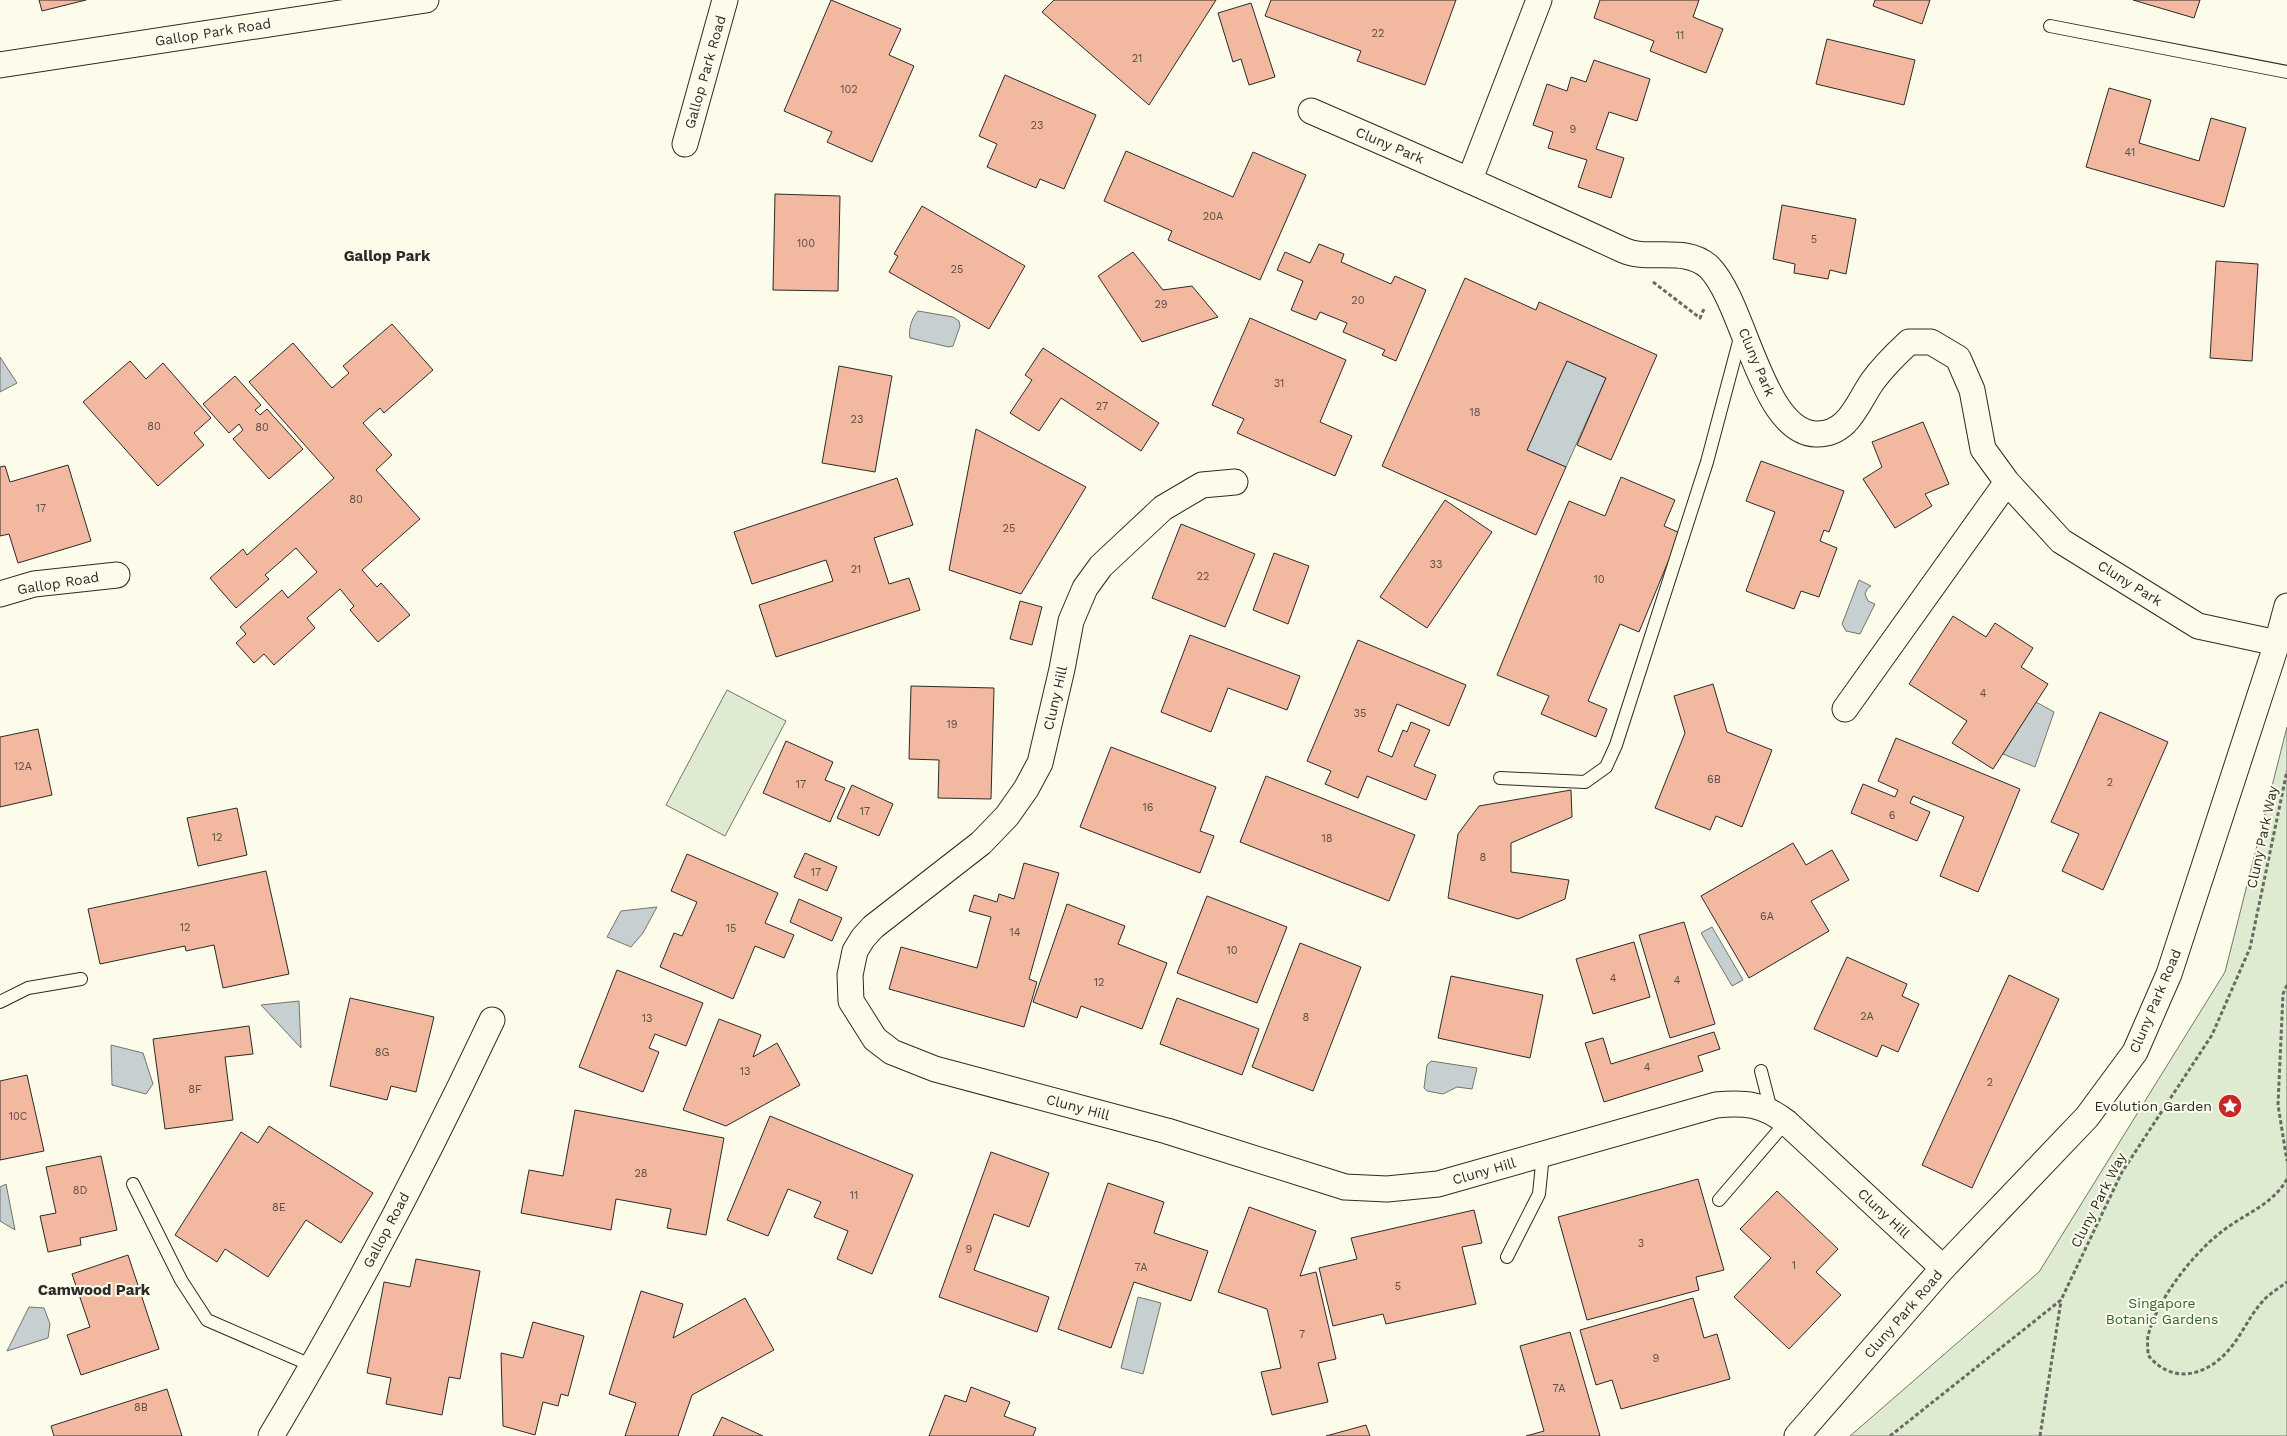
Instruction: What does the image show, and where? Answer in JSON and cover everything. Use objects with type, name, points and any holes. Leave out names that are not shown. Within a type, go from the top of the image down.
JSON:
[{"type":"street","name":"Gallop Park Road","points":[[0,65],[426,0]]},
{"type":"street","name":"Gallop Park Road","points":[[685,144],[725,0]]},
{"type":"street","points":[[1470,179],[1539,0]]},
{"type":"street","name":"Cluny Park","points":[[1311,111],[1470,179],[1628,253],[1690,257],[1708,267],[1730,297],[1769,394],[1784,417],[1799,429],[1814,434],[1832,432],[1850,418],[1872,382],[1909,342],[1931,342],[1942,347],[1958,358],[1972,390],[1983,449],[2007,482],[2061,541],[2198,626],[2277,643]]},
{"type":"street","name":"Cluny Hill","points":[[1236,482],[1202,485],[1163,508],[1100,566],[1085,588],[1071,621],[1040,763],[1026,789],[1007,816],[981,843],[863,938],[855,951],[850,975],[851,1001],[862,1021],[880,1043],[892,1052],[935,1069],[1167,1131],[1345,1187],[1387,1189],[1438,1184],[1716,1104],[1737,1103],[1778,1116],[1943,1268]]},
{"type":"street","points":[[1845,709],[2007,482]]},
{"type":"street","name":"Gallop Road","points":[[0,594],[34,584],[117,574]]},
{"type":"street","name":"Cluny Park Road","points":[[1797,1436],[1943,1268],[2087,1116],[2135,1052],[2169,974],[2277,643],[2287,606]]},
{"type":"street","name":"Gallop Road","points":[[271,1436],[313,1366],[441,1129],[492,1020]]},
{"type":"lane","points":[[2050,26],[2287,72]]},
{"type":"lane","points":[[1500,778],[1585,782],[1606,767],[1616,745],[1707,462],[1743,329]]},
{"type":"lane","points":[[0,1002],[28,988],[81,979]]},
{"type":"lane","points":[[1719,1200],[1778,1116],[1761,1071]]},
{"type":"lane","points":[[1506,1257],[1539,1194],[1543,1154]]},
{"type":"lane","points":[[133,1184],[181,1280],[207,1320],[313,1366]]},
{"type":"path","points":[[1647,278],[1700,318],[1707,303]]},
{"type":"path","name":"Cluny Park Way","points":[[1890,1436],[2061,1300],[2122,1172],[2212,1035],[2250,948],[2287,771]]},
{"type":"path","points":[[2287,984],[2283,994],[2278,1105],[2287,1161]]},
{"type":"path","points":[[2287,1179],[2281,1190],[2269,1202],[2219,1233],[2178,1276],[2148,1336],[2148,1355],[2156,1366],[2168,1372],[2181,1375],[2210,1366],[2228,1352],[2263,1300],[2287,1282]]},
{"type":"path","points":[[2040,1436],[2061,1300]]},
{"type":"green space","points":[[727,690],[786,721],[725,836],[666,805]]},
{"type":"green space","name":"Singapore Botanic Gardens","points":[[2287,727],[2287,1436],[1850,1436],[2039,1272],[2225,972]]},
{"type":"shaded area","points":[[918,311],[953,317],[959,321],[960,326],[953,346],[949,347],[910,338],[911,324]]},
{"type":"shaded area","points":[[0,357],[17,383],[0,392]]},
{"type":"shaded area","points":[[1567,361],[1606,378],[1566,467],[1527,450]]},
{"type":"shaded area","points":[[1859,580],[1871,586],[1865,594],[1868,601],[1875,604],[1860,634],[1846,631],[1842,624]]},
{"type":"shaded area","points":[[2036,702],[2054,712],[2035,767],[2003,754]]},
{"type":"shaded area","points":[[657,907],[643,933],[631,947],[607,937],[621,911]]},
{"type":"shaded area","points":[[1712,927],[1743,980],[1732,986],[1701,933]]},
{"type":"shaded area","points":[[299,1001],[301,1048],[261,1005]]},
{"type":"shaded area","points":[[111,1045],[143,1053],[153,1084],[146,1094],[112,1085]]},
{"type":"shaded area","points":[[1431,1061],[1477,1068],[1472,1089],[1457,1087],[1443,1094],[1427,1091],[1424,1088],[1427,1065]]},
{"type":"shaded area","points":[[6,1184],[15,1230],[0,1221],[0,1187]]},
{"type":"shaded area","points":[[1138,1297],[1161,1303],[1143,1374],[1121,1368]]},
{"type":"shaded area","points":[[29,1307],[44,1308],[50,1324],[48,1338],[7,1351]]},
{"type":"building","points":[[39,0],[86,0],[42,11]]},
{"type":"building","points":[[831,0],[901,29],[889,55],[914,66],[872,162],[827,142],[832,132],[784,111]]},
{"type":"building","points":[[1054,0],[1216,0],[1149,105],[1042,12]]},
{"type":"building","points":[[1271,0],[1456,0],[1425,85],[1357,61],[1361,51],[1265,16]]},
{"type":"building","points":[[1600,0],[1699,0],[1693,17],[1723,29],[1706,73],[1650,51],[1654,41],[1594,18]]},
{"type":"building","points":[[1875,0],[1930,0],[1922,24],[1873,6]]},
{"type":"building","points":[[2133,0],[2200,0],[2194,18]]},
{"type":"building","points":[[1251,3],[1275,77],[1249,85],[1241,59],[1233,62],[1218,13]]},
{"type":"building","points":[[1827,39],[1915,60],[1904,105],[1816,84]]},
{"type":"building","points":[[1594,60],[1650,79],[1637,121],[1609,112],[1596,149],[1624,158],[1611,198],[1578,187],[1587,160],[1548,148],[1553,132],[1533,125],[1547,84],[1567,91],[1571,77],[1586,82]]},
{"type":"building","points":[[1005,75],[1096,115],[1064,189],[1040,179],[1036,188],[987,167],[997,144],[979,136]]},
{"type":"building","points":[[2109,88],[2151,100],[2139,143],[2199,161],[2211,118],[2246,128],[2224,207],[2086,167]]},
{"type":"building","points":[[1126,151],[1233,197],[1253,152],[1306,175],[1260,280],[1168,240],[1172,231],[1104,201]]},
{"type":"building","points":[[775,194],[840,196],[838,291],[773,290]]},
{"type":"building","points":[[1782,205],[1856,219],[1846,274],[1830,270],[1828,279],[1794,273],[1795,264],[1773,259]]},
{"type":"building","points":[[922,206],[1025,266],[989,329],[889,272],[898,256],[894,254]]},
{"type":"building","points":[[1319,244],[1344,254],[1341,262],[1391,284],[1395,276],[1426,290],[1396,361],[1382,355],[1385,350],[1343,332],[1347,323],[1320,312],[1316,320],[1291,310],[1303,281],[1277,270],[1285,252],[1310,263]]},
{"type":"building","points":[[1133,252],[1163,290],[1192,286],[1218,317],[1142,342],[1098,276]]},
{"type":"building","points":[[2216,261],[2258,264],[2252,361],[2210,358]]},
{"type":"building","points":[[1465,278],[1536,310],[1539,302],[1657,355],[1611,460],[1577,445],[1606,378],[1567,361],[1527,450],[1566,467],[1536,535],[1382,466]]},
{"type":"building","points":[[1250,318],[1346,360],[1320,422],[1352,436],[1335,476],[1237,433],[1244,419],[1212,405]]},
{"type":"building","points":[[392,324],[433,370],[384,413],[380,408],[363,423],[392,455],[376,470],[420,519],[362,570],[377,587],[381,583],[410,615],[378,642],[350,610],[354,606],[340,589],[307,618],[315,628],[274,665],[264,654],[254,663],[236,643],[246,634],[240,627],[282,590],[288,598],[317,572],[296,548],[265,575],[269,579],[236,608],[210,578],[243,549],[247,555],[334,478],[249,382],[293,343],[332,388],[349,373],[343,366]]},
{"type":"building","points":[[1043,348],[1159,423],[1141,451],[1061,398],[1039,431],[1010,413],[1032,380],[1025,375]]},
{"type":"building","points":[[130,361],[146,379],[163,363],[211,418],[194,433],[204,445],[158,486],[83,402]]},
{"type":"building","points":[[839,366],[892,376],[875,472],[822,463]]},
{"type":"building","points":[[235,376],[261,405],[255,410],[260,415],[267,409],[303,449],[269,479],[233,439],[243,430],[239,424],[229,433],[203,404]]},
{"type":"building","points":[[1923,422],[1949,484],[1925,494],[1932,506],[1895,528],[1863,479],[1882,467],[1872,442]]},
{"type":"building","points":[[976,429],[1086,487],[1021,594],[949,570]]},
{"type":"building","points":[[1761,461],[1844,491],[1829,532],[1824,530],[1820,541],[1837,548],[1819,597],[1801,591],[1794,609],[1746,591],[1775,512],[1746,501]]},
{"type":"building","points":[[68,465],[91,541],[18,563],[9,534],[0,536],[0,467],[5,466],[10,482]]},
{"type":"building","points":[[1621,477],[1675,500],[1664,526],[1680,533],[1639,632],[1620,624],[1588,701],[1607,709],[1596,737],[1541,714],[1549,696],[1497,675],[1569,501],[1605,516]]},
{"type":"building","points":[[897,478],[913,525],[874,538],[889,584],[909,578],[920,610],[776,657],[759,605],[833,581],[826,560],[752,584],[734,532]]},
{"type":"building","points":[[1445,500],[1492,532],[1427,628],[1380,597]]},
{"type":"building","points":[[1181,524],[1255,554],[1225,627],[1152,598]]},
{"type":"building","points":[[1274,553],[1309,566],[1288,624],[1253,610]]},
{"type":"building","points":[[1020,601],[1042,607],[1032,645],[1010,639]]},
{"type":"building","points":[[1953,616],[1986,637],[1995,623],[2033,648],[2021,667],[2048,684],[1993,769],[1952,743],[1967,721],[1909,684]]},
{"type":"building","points":[[1190,635],[1300,676],[1287,710],[1228,688],[1211,732],[1161,712]]},
{"type":"building","points":[[1358,640],[1466,685],[1449,726],[1397,704],[1378,751],[1392,757],[1403,730],[1407,732],[1411,722],[1430,730],[1414,766],[1436,775],[1426,800],[1367,776],[1358,798],[1325,784],[1331,771],[1307,761]]},
{"type":"building","points":[[1713,684],[1727,732],[1772,750],[1742,827],[1716,816],[1710,830],[1655,808],[1685,733],[1674,696]]},
{"type":"building","points":[[911,686],[994,688],[991,799],[938,798],[939,760],[909,759]]},
{"type":"building","points":[[2100,712],[2168,742],[2103,890],[2062,871],[2079,834],[2051,822]]},
{"type":"building","points":[[38,729],[52,795],[0,807],[0,737]]},
{"type":"building","points":[[1896,738],[2020,789],[1978,892],[1940,876],[1964,817],[1913,796],[1910,803],[1930,812],[1917,841],[1851,813],[1863,784],[1895,797],[1898,790],[1878,781]]},
{"type":"building","points":[[786,741],[833,762],[825,780],[845,788],[830,822],[763,793]]},
{"type":"building","points":[[1111,747],[1216,787],[1200,831],[1214,836],[1200,873],[1080,827]]},
{"type":"building","points":[[1266,776],[1415,835],[1389,901],[1240,842]]},
{"type":"building","points":[[852,785],[893,804],[879,836],[837,818]]},
{"type":"building","points":[[1571,790],[1572,817],[1511,843],[1511,872],[1569,880],[1565,899],[1518,919],[1448,898],[1458,834],[1479,806]]},
{"type":"building","points":[[237,808],[247,855],[198,866],[187,818]]},
{"type":"building","points":[[1793,843],[1806,865],[1832,850],[1849,880],[1811,901],[1829,931],[1749,978],[1701,896]]},
{"type":"building","points":[[805,853],[837,867],[827,891],[794,877]]},
{"type":"building","points":[[687,854],[778,893],[765,923],[794,935],[784,958],[755,946],[733,999],[660,967],[674,933],[682,936],[697,902],[671,891]]},
{"type":"building","points":[[1024,863],[1059,873],[1029,979],[1037,982],[1024,1027],[889,989],[901,947],[977,968],[991,917],[969,911],[974,895],[997,902],[999,894],[1014,899]]},
{"type":"building","points":[[266,871],[289,974],[223,988],[214,945],[186,951],[185,946],[100,964],[88,909]]},
{"type":"building","points":[[1207,896],[1287,927],[1257,1003],[1177,973]]},
{"type":"building","points":[[799,899],[842,918],[832,941],[790,922]]},
{"type":"building","points":[[1067,904],[1125,926],[1118,944],[1167,963],[1142,1029],[1081,1006],[1077,1018],[1033,1002]]},
{"type":"building","points":[[1684,922],[1715,1024],[1670,1038],[1639,935]]},
{"type":"building","points":[[1634,942],[1650,997],[1593,1014],[1576,959]]},
{"type":"building","points":[[1300,943],[1361,967],[1313,1091],[1252,1067]]},
{"type":"building","points":[[1847,957],[1907,984],[1902,996],[1919,1004],[1898,1052],[1882,1045],[1877,1057],[1814,1029]]},
{"type":"building","points":[[617,970],[703,1003],[686,1046],[655,1034],[649,1048],[659,1052],[643,1092],[579,1067]]},
{"type":"building","points":[[2009,975],[2059,999],[1972,1188],[1922,1165]]},
{"type":"building","points":[[1451,976],[1543,995],[1530,1058],[1438,1038]]},
{"type":"building","points":[[350,998],[434,1017],[416,1092],[391,1086],[387,1100],[330,1086]]},
{"type":"building","points":[[1177,998],[1259,1029],[1242,1075],[1160,1044]]},
{"type":"building","points":[[719,1019],[761,1035],[753,1057],[777,1043],[800,1085],[726,1126],[683,1110]]},
{"type":"building","points":[[249,1026],[253,1054],[225,1057],[233,1120],[165,1129],[153,1039]]},
{"type":"building","points":[[1714,1032],[1720,1049],[1698,1056],[1703,1071],[1604,1102],[1585,1043],[1603,1038],[1611,1064]]},
{"type":"building","points":[[27,1075],[44,1151],[0,1160],[0,1081]]},
{"type":"building","points":[[575,1110],[724,1138],[706,1235],[667,1228],[671,1209],[616,1199],[611,1230],[521,1213],[529,1170],[563,1176]]},
{"type":"building","points":[[770,1116],[913,1175],[872,1274],[837,1259],[848,1231],[814,1217],[821,1202],[788,1189],[768,1236],[727,1220]]},
{"type":"building","points":[[269,1126],[373,1193],[341,1243],[306,1220],[268,1277],[225,1249],[217,1262],[175,1235],[241,1132],[258,1143]]},
{"type":"building","points":[[991,1152],[1049,1173],[1029,1227],[994,1214],[974,1270],[1049,1297],[1037,1332],[939,1297]]},
{"type":"building","points":[[101,1156],[117,1230],[80,1238],[81,1245],[48,1252],[40,1216],[56,1213],[46,1167]]},
{"type":"building","points":[[1698,1179],[1724,1270],[1696,1277],[1699,1290],[1587,1320],[1558,1217]]},
{"type":"building","points":[[1108,1183],[1164,1202],[1154,1233],[1208,1251],[1191,1301],[1134,1282],[1111,1348],[1058,1329]]},
{"type":"building","points":[[1777,1191],[1838,1249],[1816,1272],[1841,1295],[1789,1349],[1734,1297],[1771,1258],[1740,1229]]},
{"type":"building","points":[[1249,1207],[1316,1231],[1300,1276],[1316,1272],[1336,1359],[1318,1363],[1328,1402],[1272,1415],[1261,1372],[1281,1368],[1267,1309],[1218,1292]]},
{"type":"building","points":[[1474,1210],[1482,1243],[1462,1247],[1476,1304],[1386,1324],[1383,1314],[1333,1326],[1319,1268],[1357,1259],[1351,1238]]},
{"type":"building","points":[[128,1255],[159,1349],[81,1375],[67,1335],[90,1327],[72,1274]]},
{"type":"building","points":[[416,1259],[480,1271],[460,1379],[449,1377],[442,1415],[386,1404],[391,1378],[367,1373],[384,1282],[410,1287]]},
{"type":"building","points":[[641,1291],[683,1304],[673,1338],[745,1298],[774,1350],[692,1395],[678,1436],[625,1436],[636,1403],[609,1394]]},
{"type":"building","points":[[1693,1298],[1704,1338],[1717,1334],[1730,1379],[1621,1409],[1612,1380],[1596,1385],[1580,1330]]},
{"type":"building","points":[[533,1322],[584,1336],[568,1396],[561,1394],[558,1406],[543,1402],[535,1435],[503,1426],[501,1353],[523,1358]]},
{"type":"building","points":[[1570,1332],[1600,1436],[1526,1436],[1544,1431],[1520,1346]]},
{"type":"building","points":[[971,1387],[1010,1402],[1004,1416],[1036,1428],[1033,1436],[929,1436],[945,1395],[966,1402]]},
{"type":"building","points":[[167,1389],[182,1436],[54,1436],[51,1426]]},
{"type":"building","points":[[722,1417],[763,1436],[713,1436]]},
{"type":"building","points":[[1366,1425],[1370,1436],[1326,1436]]},
{"type":"place","name":"Evolution Garden","points":[[2230,1106]]},
{"type":"district","name":"Gallop Park","points":[[387,256]]},
{"type":"district","name":"Camwood Park","points":[[94,1290]]}]
